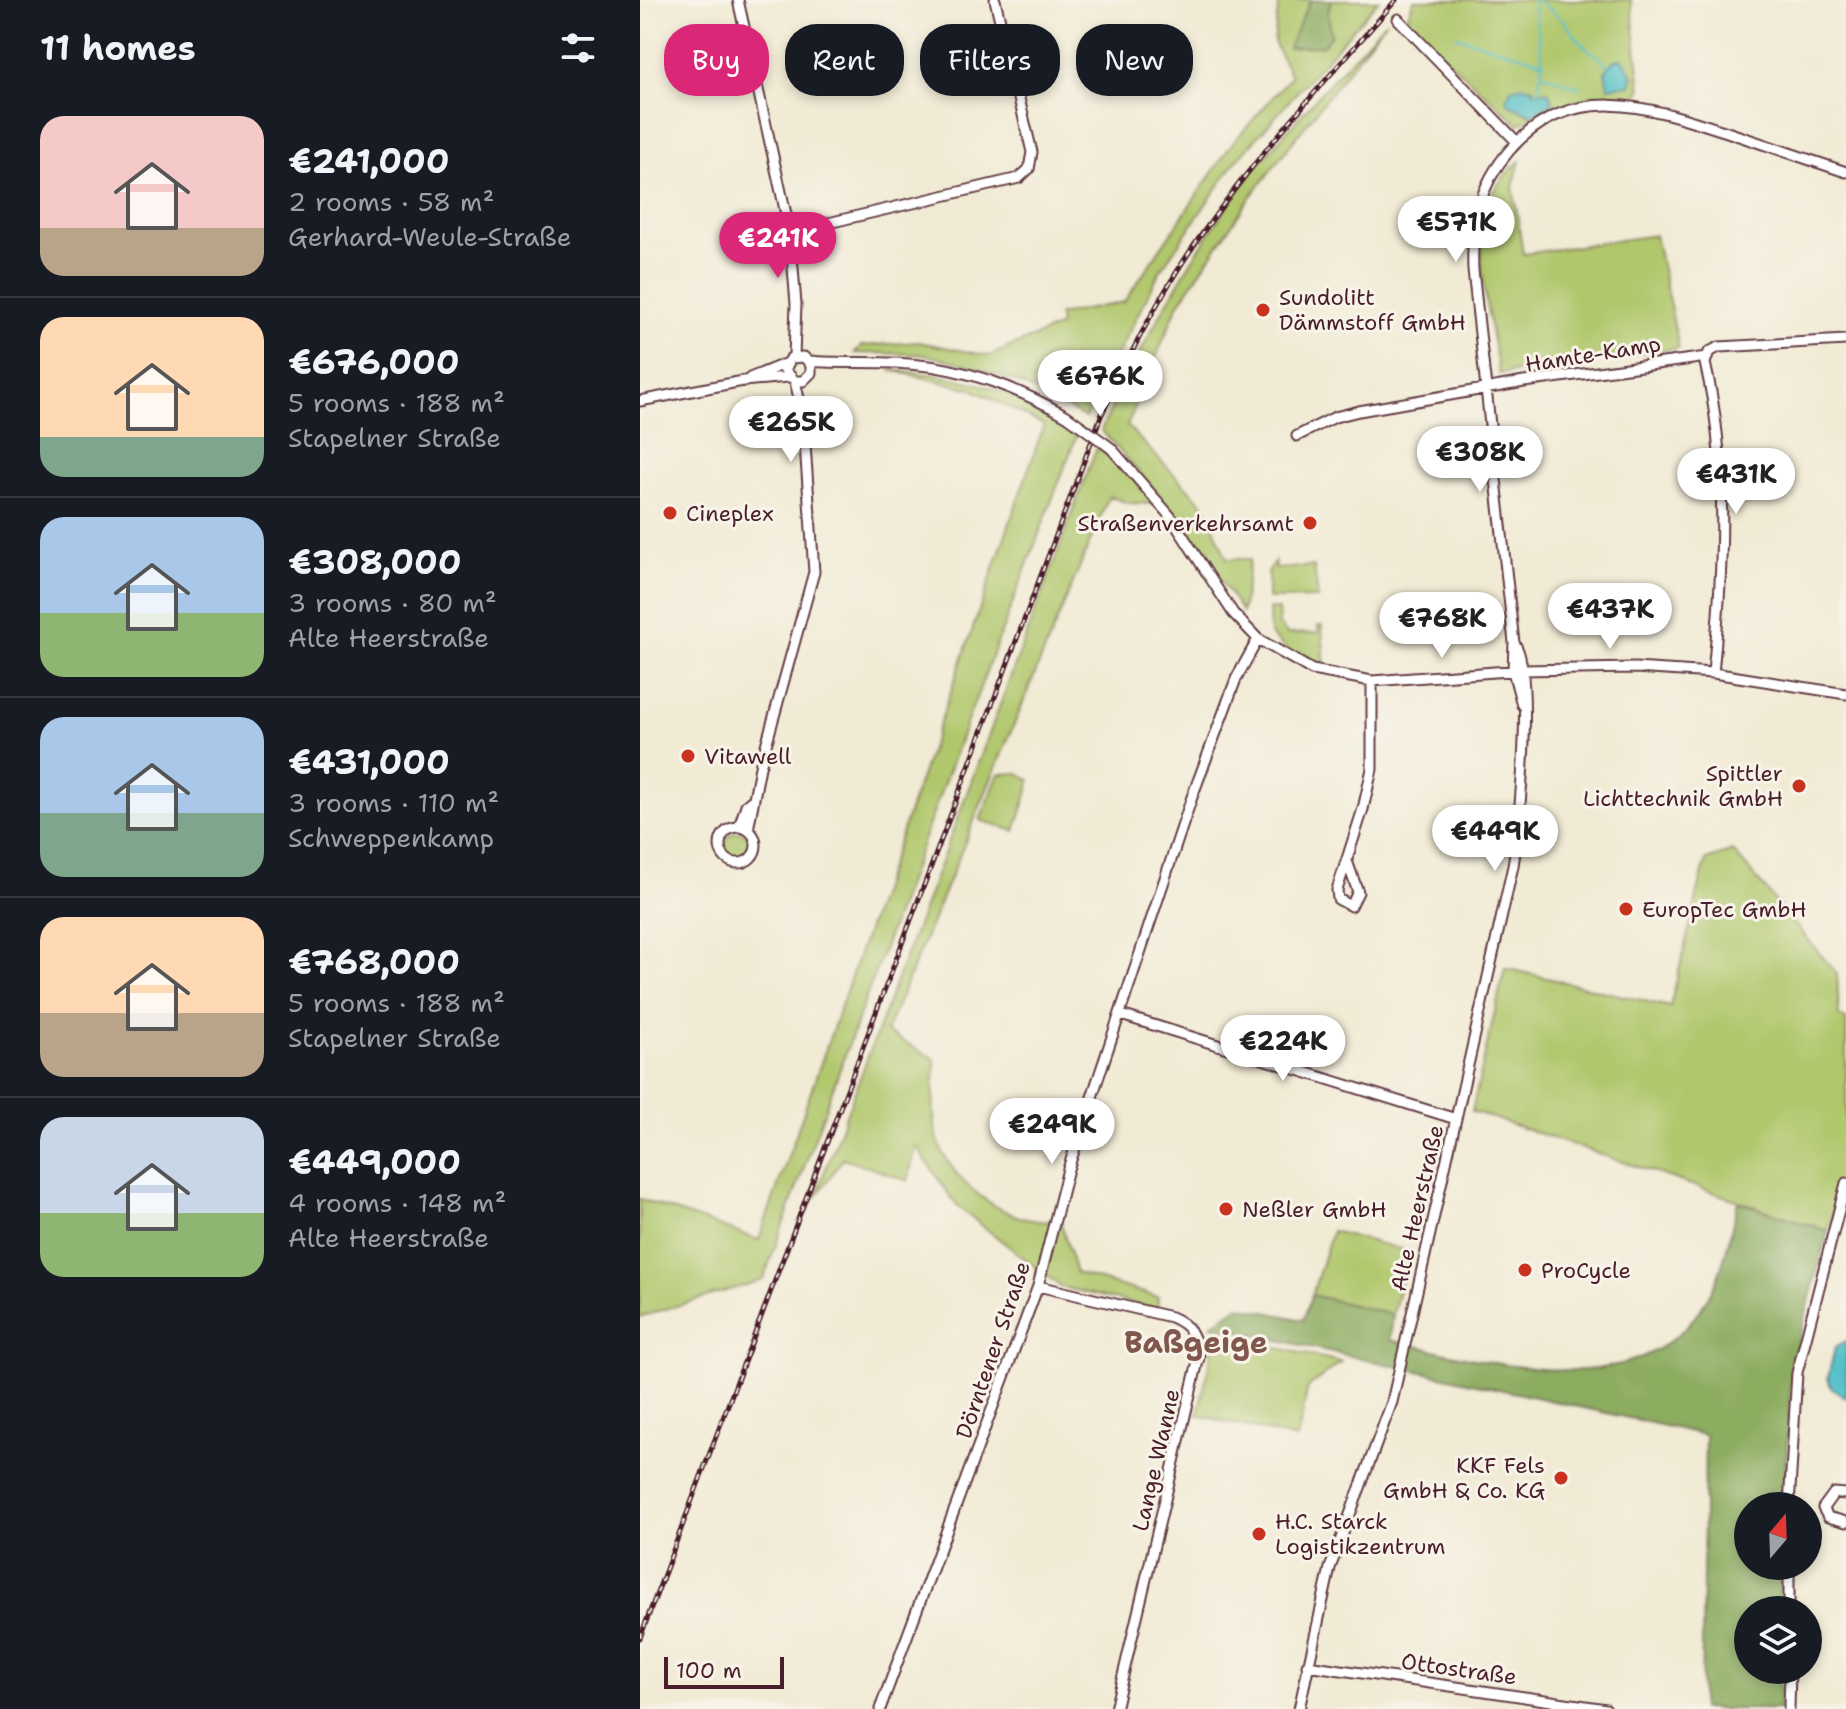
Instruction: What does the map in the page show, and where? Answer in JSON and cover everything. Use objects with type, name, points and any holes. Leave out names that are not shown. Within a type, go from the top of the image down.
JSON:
[{"type":"street","points":[[738,0],[790,232],[797,325],[795,380],[803,416],[814,572],[751,801],[746,805],[743,828]]},
{"type":"street","points":[[790,232],[1019,178],[1027,172],[1032,152],[995,0]]},
{"type":"street","points":[[1398,19],[1517,142]]},
{"type":"street","name":"Alte Heerstraße","points":[[1299,1709],[1330,1568],[1392,1402],[1513,866],[1522,790],[1522,705],[1473,270],[1473,228],[1488,179],[1517,142],[1543,123],[1580,108],[1634,105],[1665,111],[1846,172]]},
{"type":"street","name":"Hamte-Kamp","points":[[1297,436],[1335,417],[1485,392],[1524,382],[1708,355],[1719,347],[1846,340]]},
{"type":"street","points":[[1708,355],[1719,480],[1721,560],[1713,673]]},
{"type":"street","points":[[798,359],[811,373]]},
{"type":"street","points":[[743,381],[798,359],[844,364],[909,364],[975,375],[1007,385],[1067,416],[1111,448],[1170,516],[1233,613],[1258,639],[1312,670],[1372,681],[1518,670],[1635,668],[1713,673],[1846,694]]},
{"type":"street","points":[[640,401],[743,381],[795,380],[844,364]]},
{"type":"street","name":"Dörntener Straße","points":[[880,1709],[1038,1286],[1068,1169],[1145,946],[1155,902],[1236,679],[1258,639]]},
{"type":"street","points":[[1347,861],[1372,769],[1372,681]]},
{"type":"street","points":[[1121,1015],[1456,1119]]},
{"type":"street","points":[[1790,1492],[1797,1373],[1846,1183]]},
{"type":"street","name":"Lange Wanne","points":[[1038,1286],[1171,1317],[1188,1324],[1195,1337],[1199,1357],[1115,1709]]},
{"type":"street","points":[[1846,1494],[1834,1493],[1823,1508],[1828,1517],[1846,1522]]},
{"type":"street","name":"Ottostraße","points":[[1307,1665],[1606,1709]]},
{"type":"street","points":[[1789,1709],[1790,1684]]},
{"type":"green space","points":[[1279,0],[1311,0],[1289,48],[1323,45],[1331,36],[1328,12],[1331,0],[1379,0],[1236,161],[1161,269],[1085,418],[1030,388],[971,366],[921,355],[855,353],[861,346],[919,342],[989,356],[1060,326],[1059,315],[1124,302],[1231,145],[1291,76],[1274,42]]},
{"type":"green space","points":[[1331,0],[1328,12],[1331,36],[1323,45],[1288,48],[1310,1]]},
{"type":"green space","points":[[1414,0],[1631,0],[1641,91],[1638,95],[1591,96],[1518,124],[1417,32],[1407,17]],"holes":[[[1513,88],[1543,93],[1552,104],[1530,115],[1507,97]]]},
{"type":"green space","points":[[1386,21],[1251,196],[1178,305],[1127,426],[1205,506],[1227,559],[1250,559],[1242,612],[1179,517],[1101,430],[1172,294],[1233,198],[1287,130]]},
{"type":"green space","points":[[1520,161],[1513,187],[1523,254],[1655,235],[1679,348],[1499,374],[1484,291],[1483,232],[1488,205],[1500,181]]},
{"type":"green space","points":[[890,370],[940,375],[989,387],[1035,405],[1078,432],[955,753],[763,1280],[640,1317],[640,1199],[759,1240],[1044,425],[972,389]]},
{"type":"green space","points":[[1097,447],[1134,478],[1154,504],[1128,503],[1109,496],[886,1032],[935,1059],[934,1110],[938,1140],[945,1157],[970,1188],[987,1201],[1023,1218],[1060,1220],[1076,1273],[1158,1297],[1157,1309],[1061,1287],[957,1206],[916,1146],[908,1181],[843,1158],[814,1200]]},
{"type":"green space","points":[[1275,561],[1276,569],[1314,566],[1318,598],[1268,599],[1268,572]]},
{"type":"green space","points":[[1269,609],[1278,610],[1279,624],[1287,634],[1318,633],[1318,626],[1322,626],[1325,666],[1286,649],[1270,634]]},
{"type":"green space","points":[[1018,773],[1030,780],[1015,831],[980,820],[999,774]]},
{"type":"green space","points":[[738,832],[747,836],[751,845],[747,854],[738,858],[729,854],[725,845],[729,836]]},
{"type":"green space","points":[[1733,851],[1837,974],[1839,1016],[1846,1020],[1846,1163],[1828,1231],[1472,1111],[1505,968],[1670,1007],[1706,860]]},
{"type":"green space","points":[[1738,1202],[1828,1231],[1792,1365],[1784,1492],[1734,1492],[1734,1580],[1782,1580],[1781,1596],[1734,1596],[1734,1684],[1780,1684],[1780,1709],[1701,1709],[1705,1435],[1211,1325],[1239,1306],[1303,1320],[1312,1295],[1393,1315],[1390,1340],[1526,1368],[1573,1370],[1617,1365],[1656,1350],[1691,1322],[1717,1279]]},
{"type":"green space","points":[[1332,1231],[1408,1251],[1393,1315],[1312,1295]]},
{"type":"green space","points":[[1216,1334],[1341,1362],[1308,1387],[1297,1439],[1198,1415]]},
{"type":"water","points":[[1623,59],[1633,75],[1630,85],[1608,87],[1605,72],[1614,60]]},
{"type":"water","points":[[1522,86],[1534,88],[1534,92],[1548,91],[1553,103],[1532,115],[1509,104],[1506,99],[1511,89]]},
{"type":"water","points":[[1846,1341],[1846,1398],[1831,1388],[1828,1377],[1835,1348]]},
{"type":"waterway","points":[[1533,0],[1543,62],[1538,92]]},
{"type":"waterway","points":[[1537,0],[1561,18],[1583,45],[1611,67]]},
{"type":"waterway","points":[[1456,36],[1543,62]]},
{"type":"waterway","points":[[1542,74],[1581,88]]},
{"type":"railway","points":[[640,1638],[1101,416],[1159,302],[1205,230],[1284,129],[1396,0]]},
{"type":"place","name":"Sundolitt Dämmstoff GmbH","points":[[1263,310]]},
{"type":"place","name":"Cineplex","points":[[670,513]]},
{"type":"place","name":"Straßenverkehrsamt","points":[[1310,523]]},
{"type":"place","name":"Vitawell","points":[[688,756]]},
{"type":"place","name":"Spittler Lichttechnik GmbH","points":[[1799,786]]},
{"type":"place","name":"EuropTec GmbH","points":[[1626,909]]},
{"type":"place","name":"Neßler GmbH","points":[[1226,1209]]},
{"type":"place","name":"ProCycle","points":[[1525,1270]]},
{"type":"place","name":"KKF Fels GmbH & Co. KG","points":[[1561,1478]]},
{"type":"place","name":"H.C. Starck Logistikzentrum","points":[[1259,1534]]},
{"type":"district","name":"Baßgeige","points":[[1196,1342]]}]
